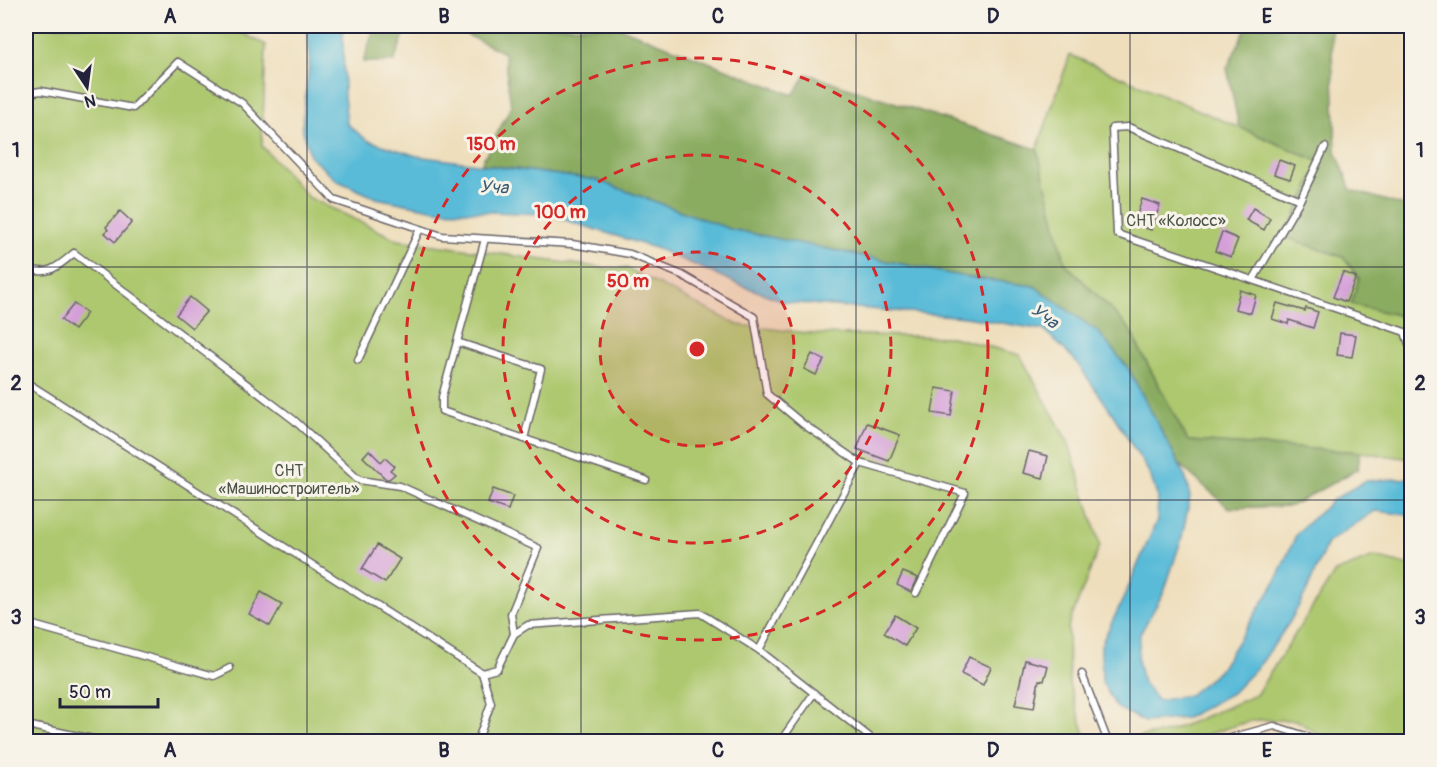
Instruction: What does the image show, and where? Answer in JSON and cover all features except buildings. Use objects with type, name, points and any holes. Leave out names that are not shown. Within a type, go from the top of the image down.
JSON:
[{"type":"lane","points":[[26,93],[40,91],[133,108],[178,62],[242,103],[334,200],[442,236],[572,244],[630,254],[682,275],[754,317],[767,394],[803,424],[860,463],[965,492],[916,593]]},
{"type":"lane","points":[[1300,200],[1128,127],[1112,128],[1117,234],[1405,332],[1412,353]]},
{"type":"lane","points":[[1253,280],[1300,200],[1325,147]]},
{"type":"lane","points":[[358,360],[420,229]]},
{"type":"lane","points":[[485,239],[442,397],[442,411],[646,480]]},
{"type":"lane","points":[[26,266],[33,271],[55,270],[74,253],[294,420],[358,480],[400,486],[538,548],[511,614],[514,634]]},
{"type":"lane","points":[[457,342],[541,369],[524,439]]},
{"type":"lane","points":[[26,382],[482,673],[492,703],[479,737],[473,741]]},
{"type":"lane","points":[[759,650],[860,463]]},
{"type":"lane","points":[[482,673],[497,669],[514,634],[528,625],[700,613],[759,650],[876,741]]},
{"type":"lane","points":[[26,623],[214,676],[230,668]]},
{"type":"lane","points":[[1082,674],[1108,741]]},
{"type":"lane","points":[[780,741],[814,693]]},
{"type":"lane","points":[[26,725],[107,741]]},
{"type":"lane","points":[[1216,741],[1274,726],[1306,736],[1314,741]]},
{"type":"green space","name":"СНТ «Машиностроитель»","points":[[26,26],[228,26],[266,45],[262,146],[308,197],[398,240],[603,268],[626,268],[738,325],[815,334],[952,337],[1020,355],[1069,444],[1100,545],[1068,627],[1069,684],[1087,741],[26,741]]},
{"type":"green space","points":[[375,26],[407,26],[394,62],[363,62]]},
{"type":"green space","points":[[450,26],[616,26],[793,95],[807,74],[1037,149],[1065,263],[1128,327],[1188,441],[1360,452],[1358,469],[1291,506],[1229,508],[1179,464],[1128,368],[1098,332],[1034,286],[965,277],[730,229],[596,180],[481,164],[511,107],[504,53]]},
{"type":"green space","points":[[1247,26],[1331,26],[1336,151],[1351,190],[1411,208],[1411,341],[1401,316],[1351,304],[1359,278],[1343,257],[1285,237],[1320,162],[1239,127],[1227,68]]},
{"type":"green space","name":"СНТ «Колосс»","points":[[1070,55],[1320,162],[1286,237],[1343,257],[1359,278],[1352,304],[1402,316],[1411,341],[1411,459],[1360,452],[1188,441],[1128,327],[1065,263],[1037,149]]},
{"type":"green space","points":[[1374,557],[1411,566],[1411,741],[1329,741],[1296,720],[1253,720],[1187,741],[1109,742],[1168,732],[1256,695],[1335,572]]},
{"type":"water","name":"Уча","points":[[307,26],[343,26],[344,96],[347,124],[367,140],[417,156],[596,180],[730,229],[965,277],[1034,286],[1098,332],[1128,368],[1179,464],[1186,479],[1190,497],[1182,537],[1164,592],[1140,634],[1138,660],[1143,683],[1158,701],[1189,695],[1219,671],[1275,583],[1297,533],[1334,499],[1365,481],[1411,478],[1411,515],[1375,511],[1327,543],[1306,593],[1289,623],[1262,662],[1232,693],[1186,718],[1145,722],[1116,707],[1102,682],[1101,645],[1157,520],[1158,499],[1150,474],[1112,413],[1075,360],[1044,330],[966,317],[786,302],[658,249],[546,214],[436,210],[376,198],[336,180],[310,156],[302,127],[310,56]]}]
